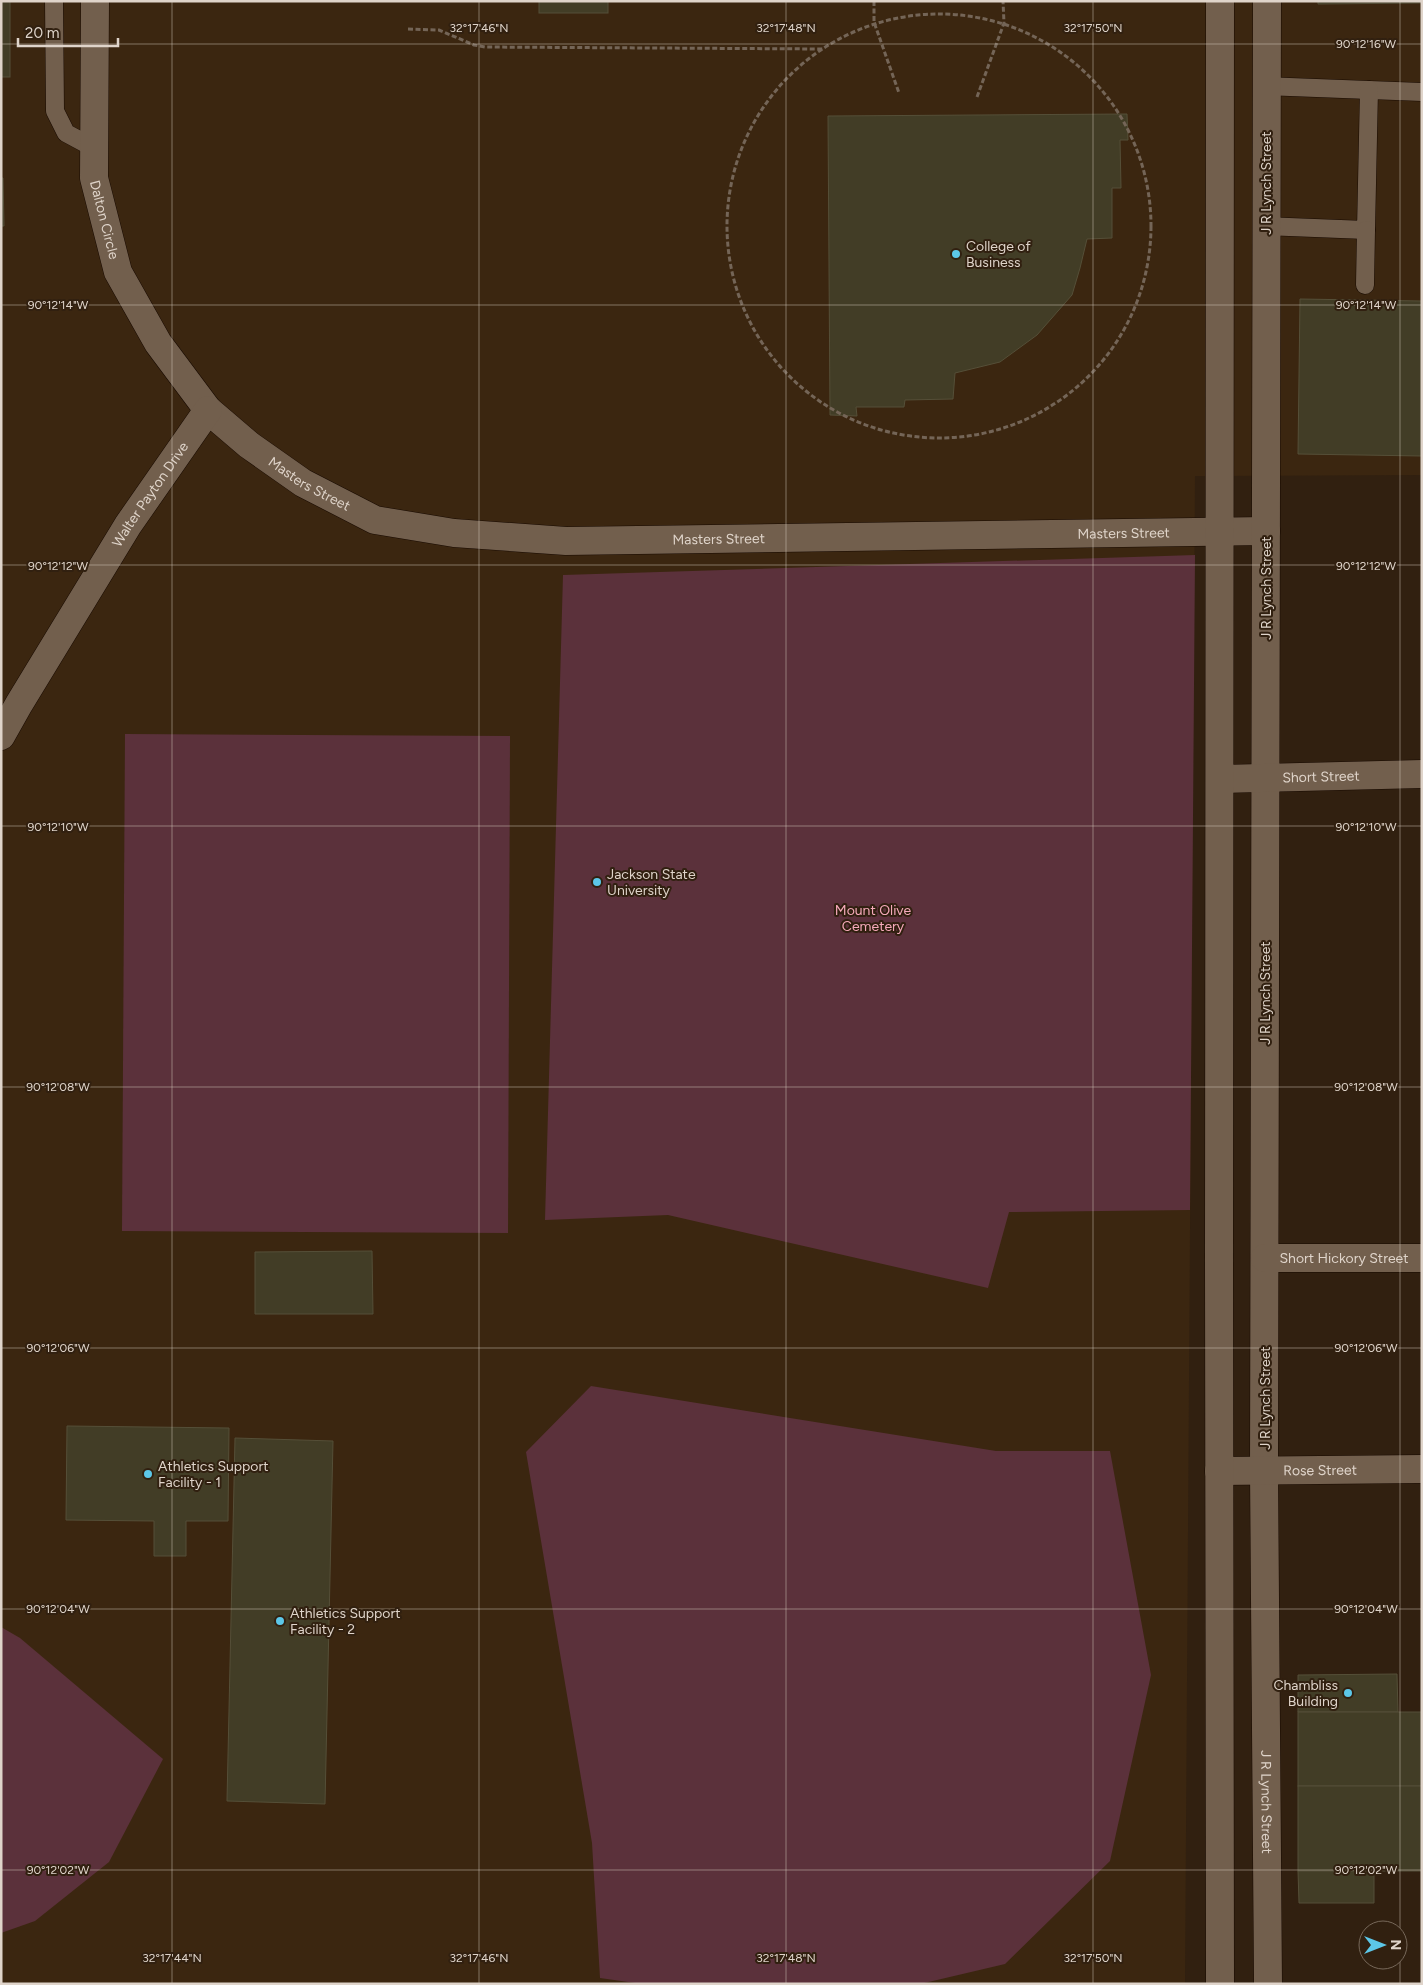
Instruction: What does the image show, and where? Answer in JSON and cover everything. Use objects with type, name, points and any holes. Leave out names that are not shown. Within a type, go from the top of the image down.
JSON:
[{"type":"street","name":"Dalton Circle","points":[[95,1],[94,178],[118,272],[158,343],[208,410]]},
{"type":"street","points":[[1220,1],[1220,1984]]},
{"type":"street","name":"J R Lynch Street","points":[[1267,1],[1264,1471],[1268,1984]]},
{"type":"street","name":"Masters Street","points":[[208,410],[249,446],[303,484],[375,520],[454,533],[566,541],[1266,531]]},
{"type":"street","name":"Walter Payton Drive","points":[[1,736],[128,525],[208,410]]},
{"type":"street","name":"Short Street","points":[[1220,779],[1422,774]]},
{"type":"street","name":"Short Hickory Street","points":[[1265,1258],[1422,1258]]},
{"type":"street","name":"Rose Street","points":[[1219,1471],[1422,1470]]},
{"type":"lane","points":[[54,1],[55,111],[66,133],[94,148]]},
{"type":"lane","points":[[1266,86],[1422,92]]},
{"type":"lane","points":[[1364,285],[1369,90]]},
{"type":"lane","points":[[1266,226],[1366,230]]},
{"type":"path","points":[[874,1],[874,22],[899,93]]},
{"type":"path","points":[[977,97],[1004,23],[1004,1]]},
{"type":"path","points":[[937,13],[970,15],[1004,23],[1034,35],[1062,52],[1086,73],[1108,97],[1126,124],[1138,154],[1147,185],[1151,217],[1150,250],[1144,282],[1132,313],[1118,341],[1098,367],[1074,390],[1047,409],[1017,423],[986,433],[953,438],[921,438],[888,432],[857,422],[828,406],[801,387],[781,366],[758,335],[743,304],[733,271],[728,237],[729,203],[736,169],[747,137],[764,107],[782,83],[810,57],[838,38],[874,22],[902,16],[937,13]]},
{"type":"path","points":[[408,29],[439,30],[474,45],[485,47],[823,49]]},
{"type":"shaded area","name":"Jackson State University","points":[[1,1],[1422,1],[1422,475],[1195,476],[1185,1984],[1,1984]]},
{"type":"green space","name":"Mount Olive Cemetery","points":[[1195,555],[1190,1210],[1009,1212],[988,1288],[668,1215],[545,1220],[563,575]]},
{"type":"green space","points":[[125,734],[510,736],[508,1233],[122,1231]]},
{"type":"green space","points":[[591,1386],[996,1451],[1110,1451],[1151,1675],[1110,1861],[1005,1964],[920,1984],[642,1984],[600,1978],[592,1843],[526,1452]]},
{"type":"green space","points":[[1,1627],[20,1638],[163,1759],[109,1862],[35,1921],[1,1933]]},
{"type":"building","points":[[1,1],[10,1],[10,77],[1,77]]},
{"type":"building","points":[[539,1],[608,1],[608,13],[539,13]]},
{"type":"building","points":[[1318,1],[1422,1],[1422,3],[1318,4]]},
{"type":"building","name":"College of Business","points":[[1127,114],[1128,140],[1120,140],[1121,188],[1112,188],[1112,238],[1087,239],[1072,295],[1037,335],[1000,362],[955,373],[953,399],[905,400],[904,407],[856,407],[857,416],[830,415],[828,116]]},
{"type":"building","points":[[1,178],[3,178],[4,226],[1,226]]},
{"type":"building","points":[[1300,299],[1422,301],[1422,456],[1298,454]]},
{"type":"building","points":[[372,1251],[373,1314],[255,1314],[255,1252]]},
{"type":"building","name":"Athletics Support Facility - 1","points":[[67,1426],[229,1428],[228,1521],[186,1521],[186,1556],[154,1556],[154,1521],[66,1520]]},
{"type":"building","name":"Athletics Support Facility - 2","points":[[235,1438],[333,1441],[325,1804],[227,1801]]},
{"type":"building","name":"Chambliss Building","points":[[1397,1674],[1398,1712],[1298,1712],[1298,1675]]},
{"type":"building","points":[[1298,1712],[1422,1712],[1422,1786],[1298,1786]]},
{"type":"building","points":[[1298,1786],[1422,1786],[1422,1871],[1298,1871]]},
{"type":"building","points":[[1298,1871],[1374,1871],[1374,1903],[1299,1903]]},
{"type":"place","name":"College of Business","points":[[956,254]]},
{"type":"place","name":"Jackson State University","points":[[597,882]]},
{"type":"place","name":"Athletics Support Facility - 1","points":[[148,1474]]},
{"type":"place","name":"Athletics Support Facility - 2","points":[[280,1621]]},
{"type":"place","name":"Chambliss Building","points":[[1348,1693]]}]
